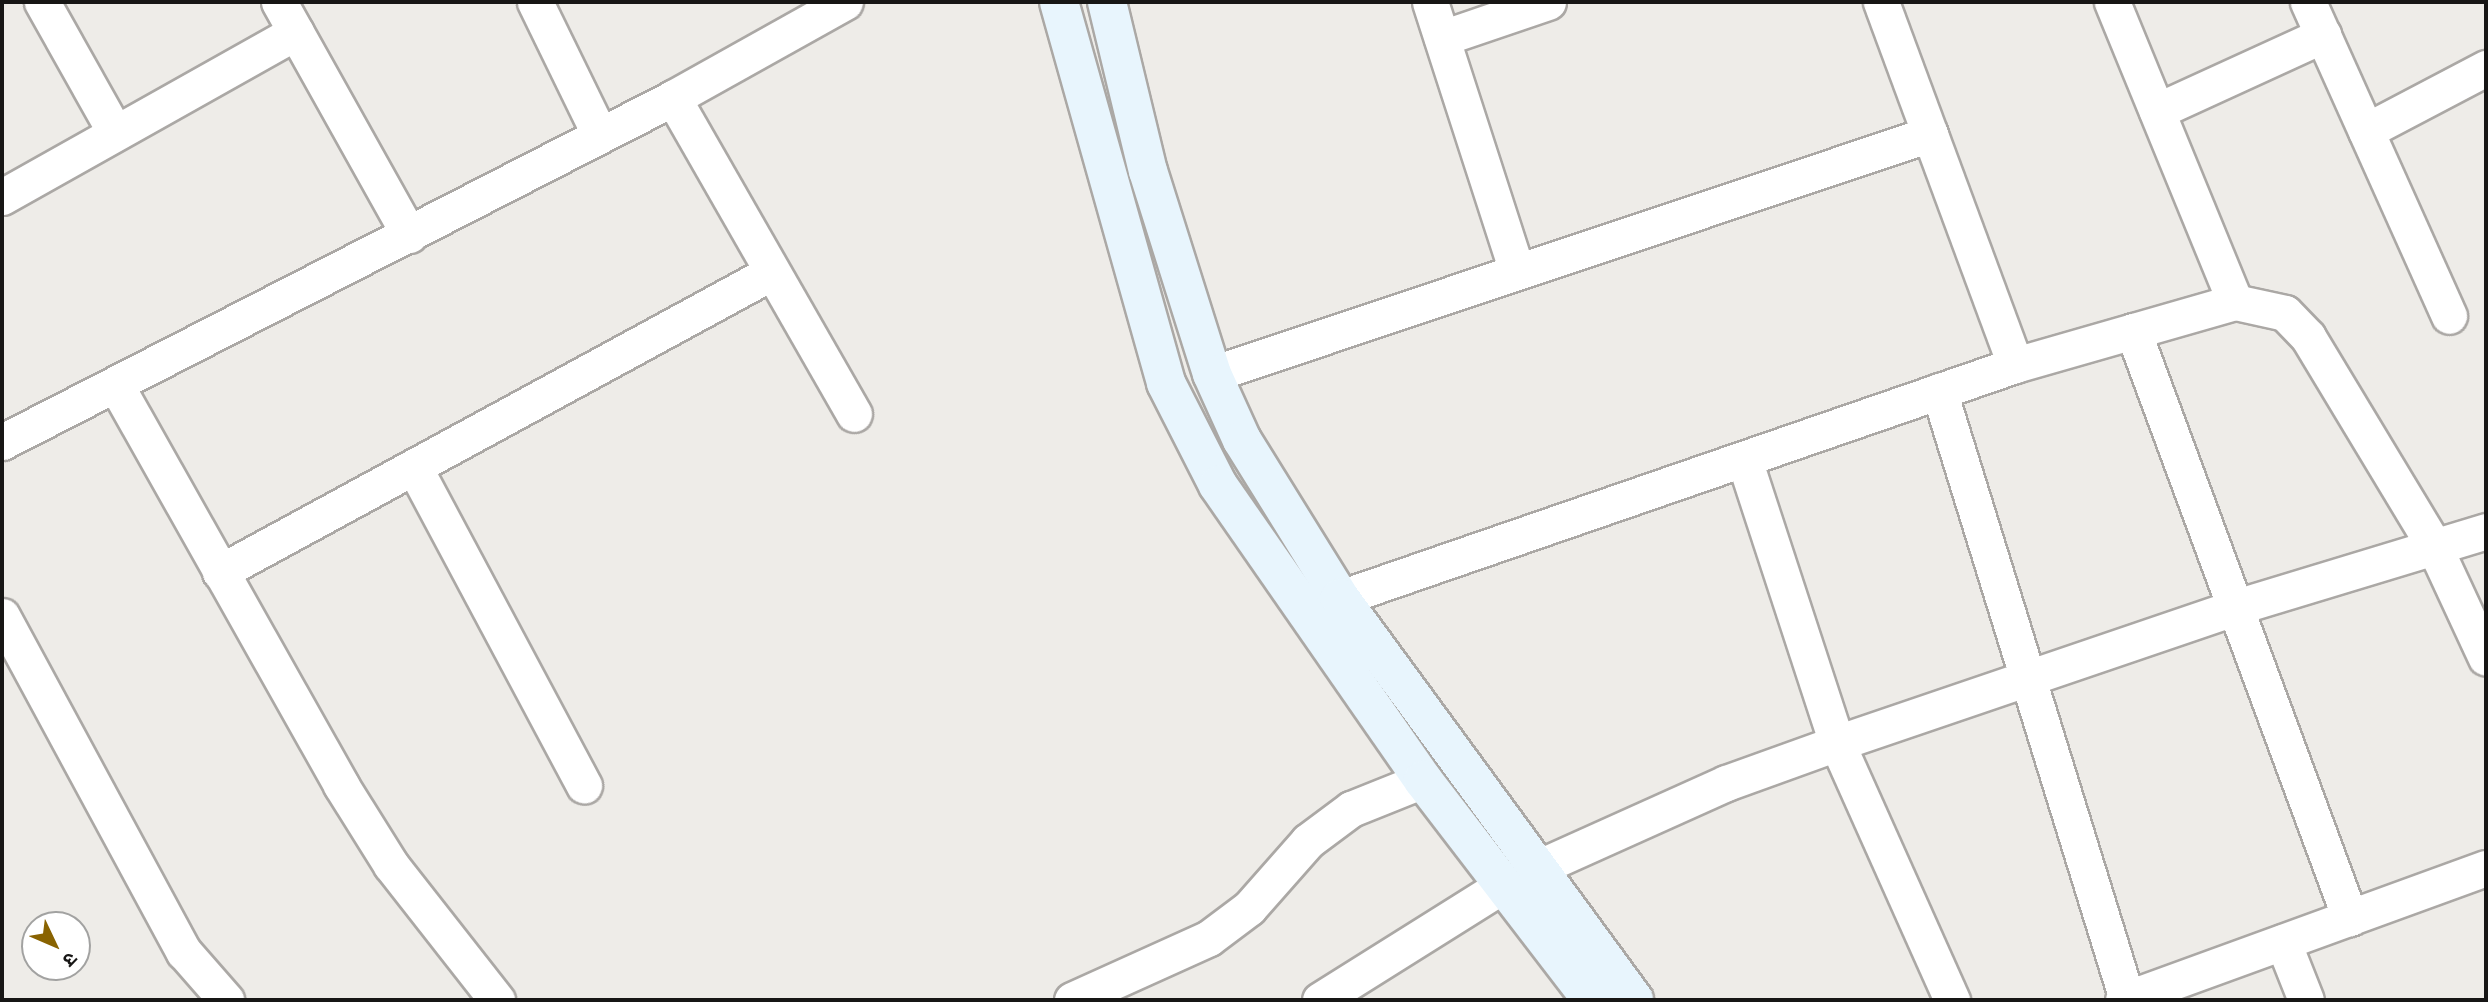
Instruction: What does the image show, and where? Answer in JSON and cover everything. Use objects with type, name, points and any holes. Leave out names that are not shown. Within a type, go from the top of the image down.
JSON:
[{"type":"street","points":[[43,2],[115,132]]},
{"type":"street","points":[[279,2],[409,235]]},
{"type":"street","points":[[536,2],[600,135]]},
{"type":"street","points":[[2,442],[117,387],[673,98],[802,11],[845,2]]},
{"type":"street","points":[[1059,2],[1166,383],[1219,485],[1423,780],[1592,1000]]},
{"type":"street","points":[[1107,2],[1148,171],[1212,374],[1242,440],[1340,598],[1634,1000]]},
{"type":"street","points":[[1430,2],[1517,271]]},
{"type":"street","points":[[1442,38],[1548,2]]},
{"type":"street","points":[[1881,2],[2015,365]]},
{"type":"street","points":[[2112,2],[2235,302]]},
{"type":"street","points":[[2308,2],[2449,316]]},
{"type":"street","points":[[2,197],[296,32]]},
{"type":"street","points":[[2157,111],[2323,35]]},
{"type":"street","points":[[2366,131],[2486,68]]},
{"type":"street","points":[[673,98],[854,414]]},
{"type":"street","points":[[1212,374],[1930,134]]},
{"type":"street","points":[[220,572],[772,272]]},
{"type":"street","points":[[1340,598],[2015,365],[2235,302],[2285,313],[2308,337],[2434,546],[2486,657]]},
{"type":"street","points":[[2133,331],[2233,608],[2350,918]]},
{"type":"street","points":[[117,387],[220,572],[391,864],[489,998]]},
{"type":"street","points":[[1939,391],[2023,678],[2125,999],[2486,868]]},
{"type":"street","points":[[1744,459],[1837,743],[1952,1000]]},
{"type":"street","points":[[414,467],[584,786]]},
{"type":"street","points":[[1537,868],[1726,783],[1837,743],[2233,608],[2486,531]]},
{"type":"street","points":[[2,616],[184,952],[226,1000]]},
{"type":"street","points":[[1072,1000],[1209,938],[1249,908],[1308,841],[1351,809],[1423,780]]},
{"type":"street","points":[[1320,1000],[1502,886]]},
{"type":"street","points":[[2283,942],[2306,1000]]}]
